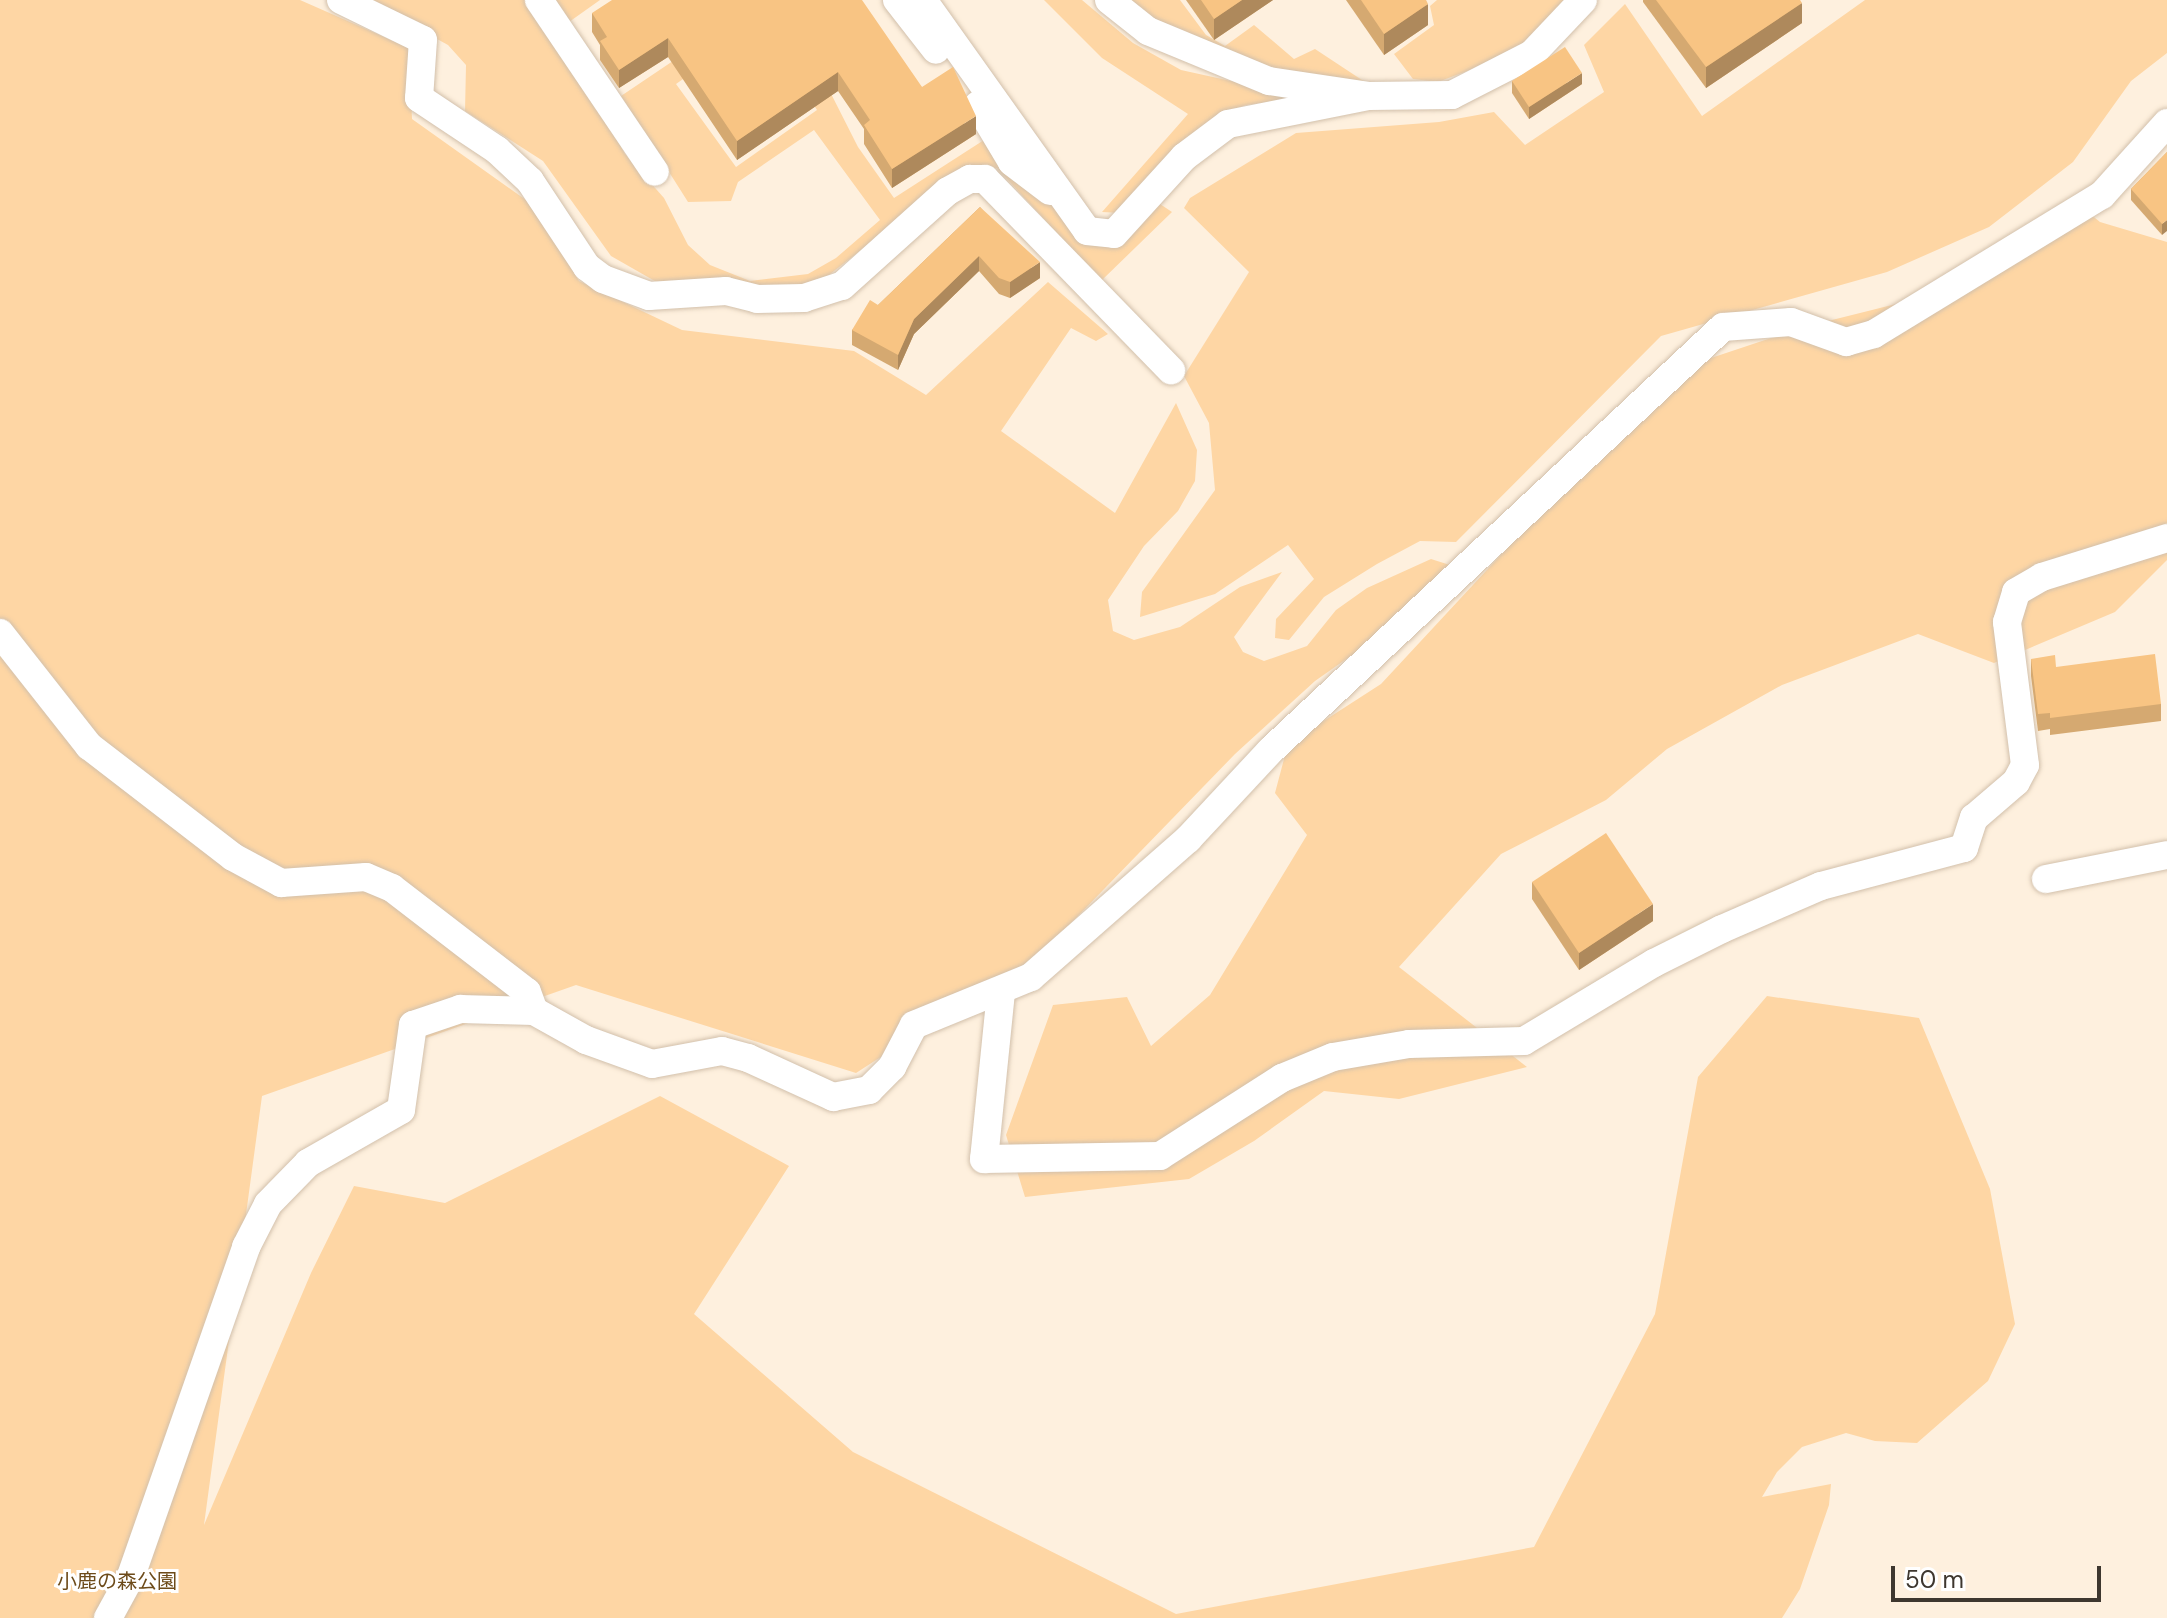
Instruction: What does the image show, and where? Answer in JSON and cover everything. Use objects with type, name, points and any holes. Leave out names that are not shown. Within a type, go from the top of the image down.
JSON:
[{"type":"street","points":[[341,0],[423,40],[419,98],[497,150],[530,181],[587,267],[603,279],[649,296],[726,291],[757,299],[804,298],[842,286],[948,191],[970,179],[985,179],[1171,370]]},
{"type":"street","points":[[539,0],[655,172]]},
{"type":"street","points":[[897,0],[979,107],[1012,162],[1076,214]]},
{"type":"street","points":[[923,0],[1087,231],[1114,234],[1184,157],[1228,124],[1368,96]]},
{"type":"street","points":[[1109,0],[1148,31],[1269,81],[1368,96],[1452,95],[1532,54],[1583,0]]},
{"type":"street","points":[[108,1618],[131,1576],[246,1247],[268,1204],[308,1163],[401,1110],[413,1025],[460,1009],[534,1011],[626,1057],[652,1064],[722,1051],[748,1058],[833,1097],[851,1097],[869,1090],[892,1067],[914,1025],[930,1014],[1001,992],[1031,977],[1188,839],[1270,751],[1723,327],[1791,322],[1846,342],[1874,334],[2102,195],[2167,123]]},
{"type":"street","points":[[1001,992],[984,1159],[1160,1156],[1282,1078],[1333,1057],[1409,1044],[1524,1041],[1654,963],[1722,929],[1821,886],[1964,848],[1974,818],[2016,782],[2025,765],[2007,622],[2016,592],[2042,577],[2167,538]]},
{"type":"street","points":[[0,633],[89,746],[233,857],[281,883],[366,877],[392,888],[527,992],[534,1011]]},
{"type":"street","points":[[2046,879],[2167,855]]},
{"type":"green space","name":"小鹿の森公園","points":[[0,0],[300,0],[409,48],[412,119],[537,208],[579,281],[682,330],[854,351],[926,395],[1048,282],[1108,334],[1096,341],[1071,328],[1001,431],[1115,513],[1176,403],[1197,450],[1195,481],[1178,511],[1144,546],[1108,600],[1113,631],[1134,640],[1180,627],[1240,587],[1282,572],[1234,637],[1243,652],[1264,661],[1307,646],[1336,610],[1367,588],[1431,559],[1453,566],[1372,641],[1315,681],[1235,754],[1043,952],[856,1073],[576,985],[262,1096],[204,1525],[311,1273],[354,1186],[445,1203],[660,1096],[789,1166],[694,1314],[853,1452],[1176,1614],[1534,1547],[1655,1314],[1698,1077],[1767,996],[1919,1018],[1990,1189],[2015,1324],[1988,1381],[1917,1443],[1875,1441],[1846,1433],[1802,1447],[1777,1472],[1762,1497],[1831,1484],[1829,1505],[1800,1589],[1782,1618],[0,1618]]},
{"type":"green space","points":[[366,0],[600,0],[569,22],[573,62],[625,154],[664,198],[688,245],[710,265],[750,281],[808,274],[836,258],[880,220],[814,130],[738,182],[731,201],[688,202],[621,96],[713,34],[761,24],[676,84],[736,167],[817,110],[800,84],[820,72],[858,147],[894,198],[984,140],[1082,231],[1154,200],[1172,212],[1101,281],[997,168],[967,167],[820,282],[795,290],[660,284],[611,256],[543,161],[465,111],[466,65],[448,45]]},
{"type":"green space","points":[[1044,0],[1082,0],[1133,43],[1181,70],[1304,97],[1246,105],[1215,117],[1122,213],[1102,212],[1188,114],[1102,58]]},
{"type":"green space","points":[[1122,0],[1180,0],[1206,35],[1225,46],[1254,25],[1294,59],[1315,49],[1365,82],[1285,75],[1182,37]]},
{"type":"green space","points":[[1437,0],[1571,0],[1512,54],[1438,82],[1413,79],[1394,54],[1434,25],[1430,6]]},
{"type":"green space","points":[[1865,0],[2167,0],[2167,53],[2131,81],[2073,162],[1989,227],[1887,272],[1661,336],[1456,542],[1420,541],[1377,564],[1324,597],[1289,640],[1275,638],[1276,619],[1314,579],[1288,545],[1215,594],[1140,617],[1142,592],[1215,490],[1209,423],[1184,376],[1249,272],[1184,208],[1190,198],[1296,133],[1439,122],[1494,112],[1525,145],[1604,92],[1584,45],[1625,4],[1702,116]]},
{"type":"green space","points":[[2079,205],[2100,222],[2167,242],[2167,560],[2115,612],[1994,663],[1918,634],[1782,685],[1667,749],[1606,800],[1501,854],[1399,967],[1527,1067],[1399,1099],[1324,1091],[1254,1141],[1189,1179],[1025,1197],[1006,1135],[1053,1005],[1127,997],[1151,1046],[1210,995],[1307,835],[1275,793],[1288,744],[1381,684],[1524,530],[1699,362],[1804,327],[1896,304]]},
{"type":"building","points":[[612,0],[862,0],[922,87],[953,67],[976,116],[892,169],[864,125],[870,120],[838,72],[737,141],[668,38],[619,70],[600,41],[607,37],[592,13]]},
{"type":"building","points":[[1201,0],[1242,0],[1214,19]]},
{"type":"building","points":[[1361,0],[1426,0],[1428,4],[1384,34]]},
{"type":"building","points":[[1656,0],[1800,0],[1802,3],[1706,67]]},
{"type":"building","points":[[1565,47],[1582,73],[1529,107],[1512,81]]},
{"type":"building","points":[[2167,152],[2167,220],[2162,224],[2131,189]]},
{"type":"building","points":[[980,207],[1040,262],[1010,282],[999,278],[979,256],[914,319],[898,355],[852,330],[870,300],[878,305]]},
{"type":"building","points":[[2155,654],[2161,704],[2050,718],[2050,713],[2038,714],[2031,659],[2055,655],[2056,667]]},
{"type":"building","points":[[1606,833],[1653,904],[1579,953],[1532,882]]}]
